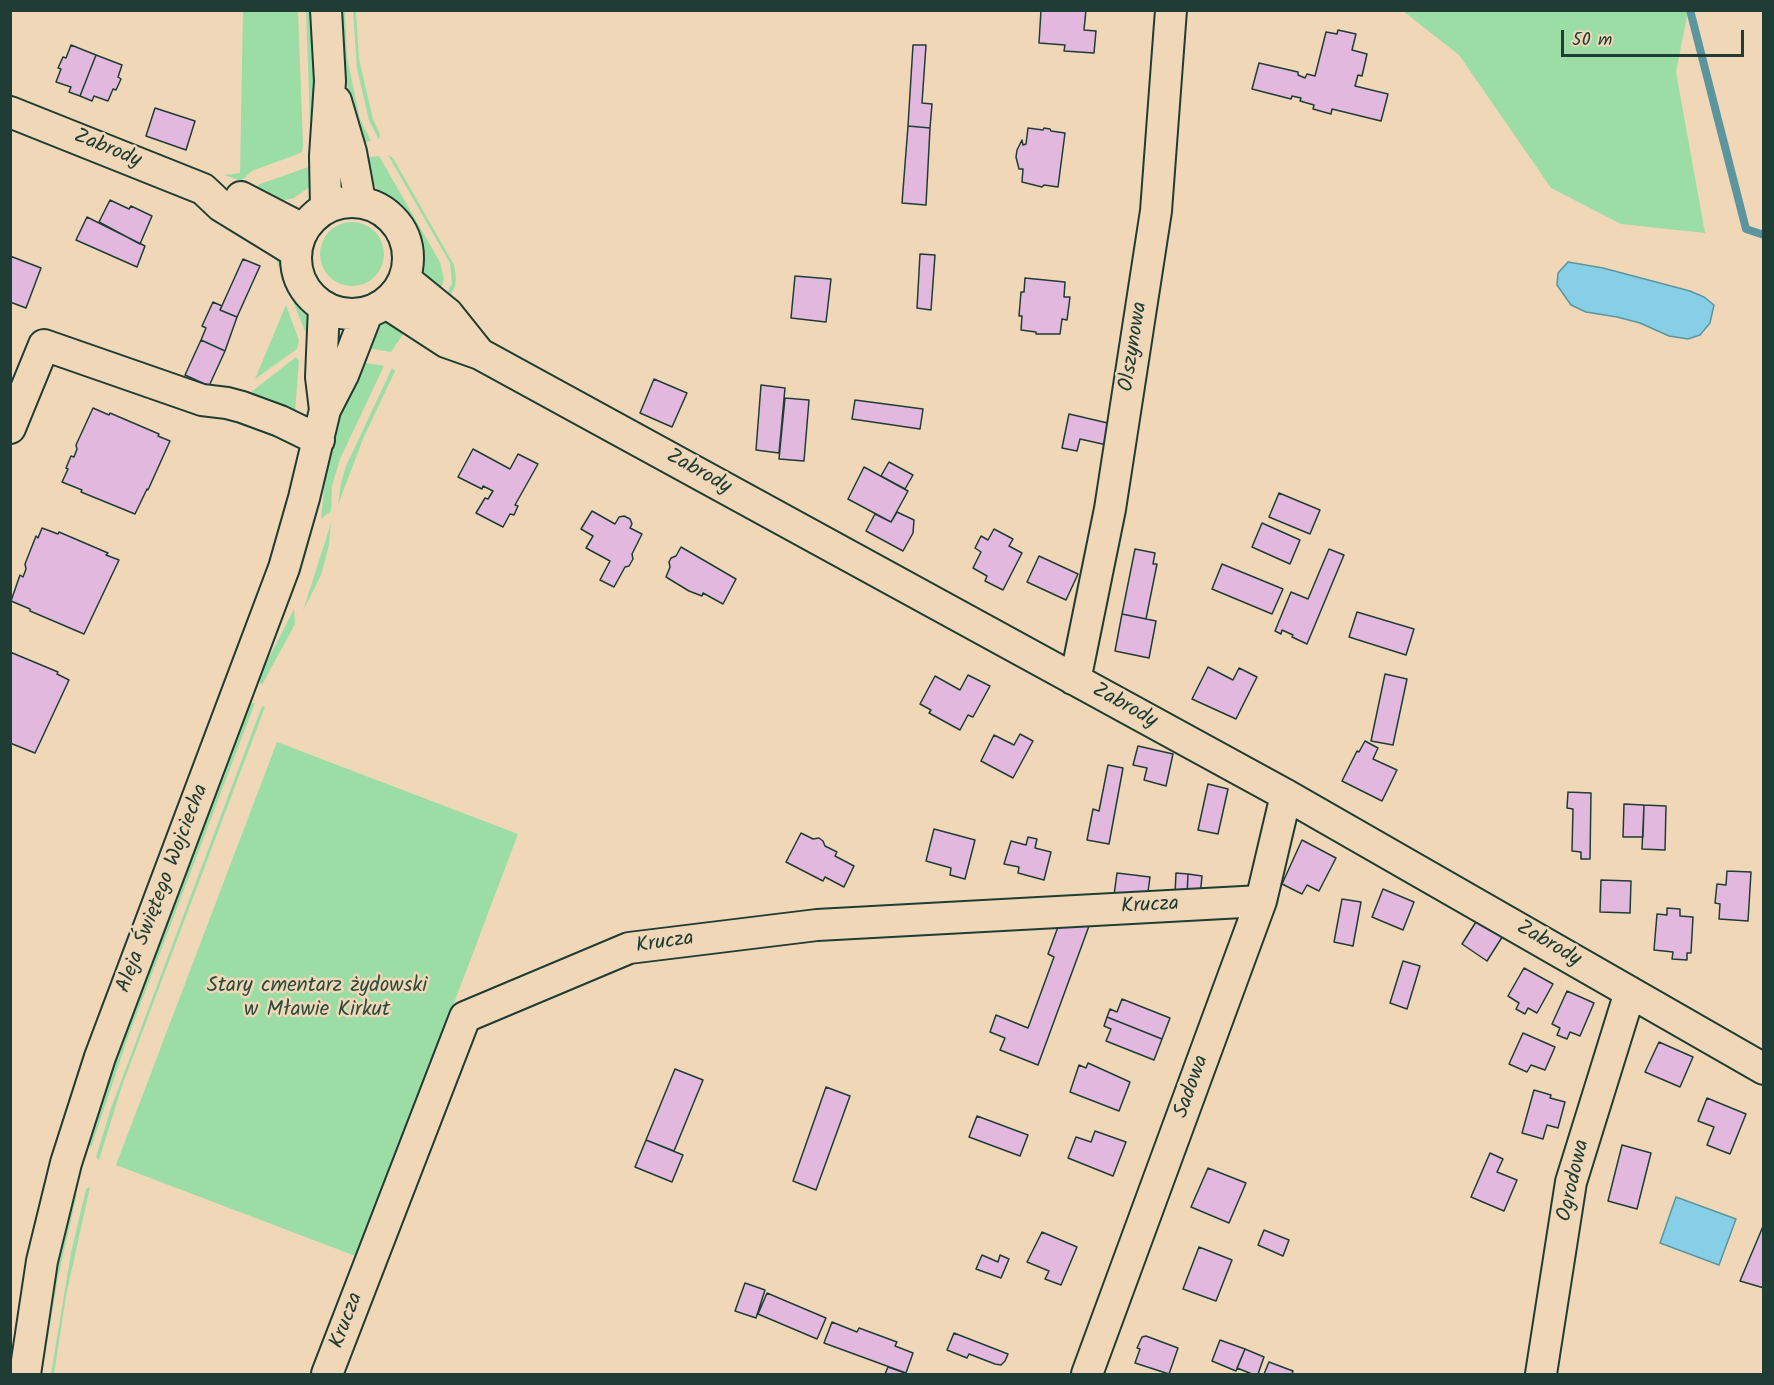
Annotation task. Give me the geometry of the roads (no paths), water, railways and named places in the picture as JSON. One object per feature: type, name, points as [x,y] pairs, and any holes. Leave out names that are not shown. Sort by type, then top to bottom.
[{"type":"street","points":[[309,229],[348,201],[360,201],[376,206],[391,216],[401,229],[408,245],[409,262],[405,279],[394,296],[377,308],[353,314],[324,307],[302,284],[297,268],[309,229],[325,156],[330,81],[326,10]]},
{"type":"street","name":"Olszynowa","points":[[1073,679],[1077,671],[1110,509],[1154,223],[1171,10]]},
{"type":"street","points":[[330,81],[351,152],[360,201]]},
{"type":"street","name":"Zabrody","points":[[10,112],[203,189],[221,206],[309,229]]},
{"type":"street","name":"Zabrody","points":[[405,279],[448,314],[480,354]]},
{"type":"street","name":"Aleja Świętego Wojciecha","points":[[324,307],[321,377],[325,410]]},
{"type":"street","name":"Zabrody","points":[[377,308],[446,342],[480,354],[1286,795],[1764,1069]]},
{"type":"street","name":"Aleja Świętego Wojciecha","points":[[25,1374],[42,1261],[66,1163],[100,1057],[284,568],[325,410],[377,308]]},
{"type":"street","points":[[10,429],[44,345],[202,400],[242,407],[280,421],[319,440]]},
{"type":"street","name":"Sadowa","points":[[1087,1374],[1261,901],[1286,795]]},
{"type":"street","name":"Krucza","points":[[327,1374],[465,1017],[629,948],[817,925],[1261,901]]},
{"type":"street","name":"Ogrodowa","points":[[1540,1374],[1570,1182],[1630,992]]},
{"type":"water","points":[[1568,262],[1603,268],[1690,291],[1704,297],[1714,305],[1710,323],[1700,335],[1688,339],[1669,336],[1640,323],[1586,312],[1571,305],[1557,285],[1558,273]]},
{"type":"water","points":[[1676,1197],[1736,1219],[1719,1265],[1660,1243]]},
{"type":"waterway","points":[[1690,10],[1746,229],[1764,235]]},
{"type":"park label","name":"Stary cmentarz żydowski w Mławie Kirkut","points":[[317,999]]}]
